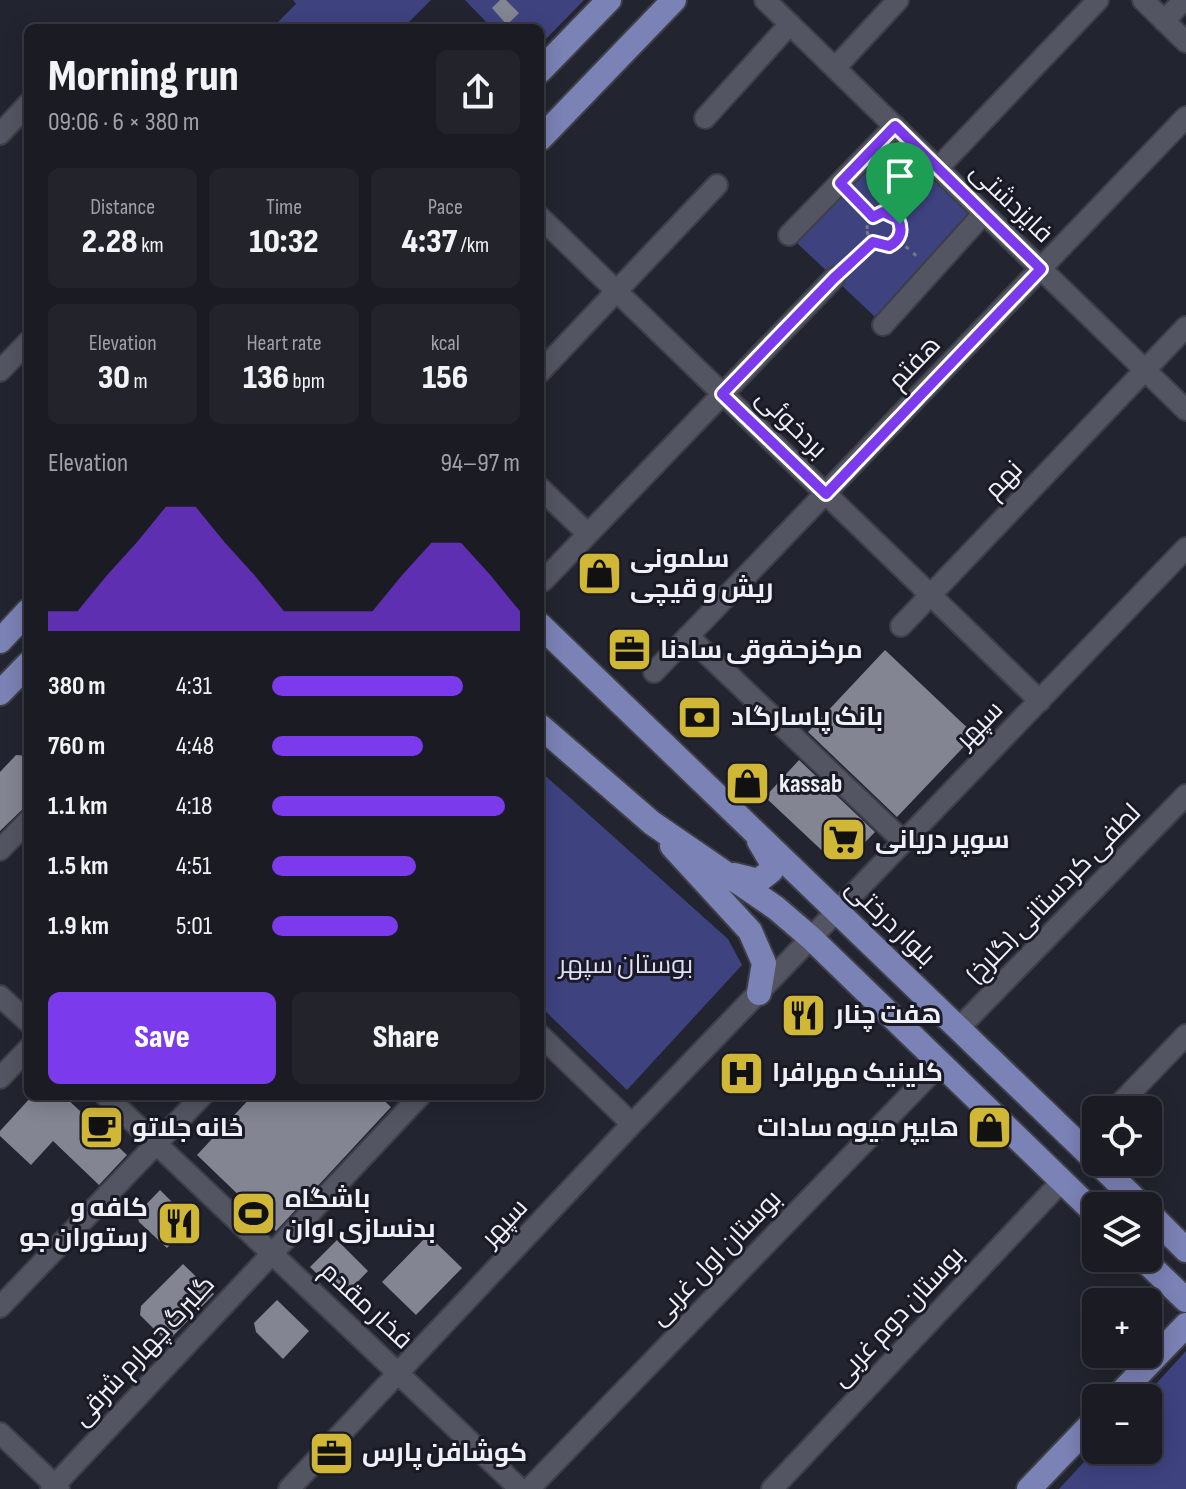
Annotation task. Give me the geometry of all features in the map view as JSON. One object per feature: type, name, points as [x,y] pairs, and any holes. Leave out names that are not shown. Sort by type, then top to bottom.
[{"type":"main road","points":[[544,67],[609,0]]},
{"type":"main road","points":[[544,135],[674,0]]},
{"type":"main road","points":[[1,639],[24,615]]},
{"type":"main road","name":"بلوار درختی","points":[[544,629],[910,982],[1082,1140]]},
{"type":"main road","points":[[0,693],[24,668]]},
{"type":"main road","points":[[544,729],[652,823],[750,931],[764,963],[759,993]]},
{"type":"main road","points":[[652,823],[724,871],[811,938],[1082,1200]]},
{"type":"main road","points":[[724,871],[758,881],[771,871],[767,852],[750,828]]},
{"type":"main road","points":[[886,1008],[910,982]]},
{"type":"main road","name":"بلوار درختی","points":[[1116,1176],[1130,1192]]},
{"type":"main road","points":[[1162,1226],[1186,1250]]},
{"type":"main road","points":[[1157,1272],[1186,1300]]},
{"type":"main road","points":[[1129,1384],[1186,1325]]},
{"type":"main road","points":[[1029,1489],[1082,1434]]},
{"type":"street","name":"فایزدشتی","points":[[765,0],[895,126],[936,173],[984,213],[1186,410]]},
{"type":"street","points":[[835,68],[898,0]]},
{"type":"street","points":[[936,173],[1098,0]]},
{"type":"street","points":[[1143,0],[1186,42]]},
{"type":"street","points":[[1164,21],[1184,0]]},
{"type":"street","points":[[705,118],[790,24]]},
{"type":"street","points":[[0,134],[24,108]]},
{"type":"street","name":"هفتم","points":[[654,672],[1186,117]]},
{"type":"street","points":[[789,235],[895,126]]},
{"type":"street","points":[[544,368],[717,185]]},
{"type":"street","points":[[883,325],[984,213]]},
{"type":"street","name":"بردخوئی","points":[[544,221],[1040,701]]},
{"type":"street","points":[[544,580],[834,278]]},
{"type":"street","name":"نهم","points":[[901,626],[1186,327]]},
{"type":"street","points":[[0,371],[24,346]]},
{"type":"street","points":[[544,492],[588,534]]},
{"type":"street","name":"سپهر","points":[[289,1489],[632,1124],[1186,548]]},
{"type":"street","points":[[688,636],[904,842]]},
{"type":"street","name":"لطفی کردستانی (گلرخ)","points":[[959,1028],[1186,795]]},
{"type":"street","points":[[0,850],[24,825]]},
{"type":"street","points":[[0,996],[24,1018]]},
{"type":"street","points":[[1127,1096],[1186,1035]]},
{"type":"street","points":[[544,1039],[632,1124]]},
{"type":"street","points":[[0,1078],[24,1053]]},
{"type":"street","name":"بوستان اول غربی","points":[[529,1489],[941,1063]]},
{"type":"street","name":"فخار مقدم","points":[[110,1100],[520,1489]]},
{"type":"street","points":[[0,1307],[198,1100]]},
{"type":"street","name":"گلبرگ چهارم شرقی","points":[[55,1488],[416,1100]]},
{"type":"street","name":"بوستان دوم غربی","points":[[772,1489],[1062,1181]]},
{"type":"street","points":[[0,1433],[55,1488]]},
{"type":"path","points":[[898,219],[936,173]]},
{"type":"path","points":[[840,183],[873,217]]},
{"type":"path","points":[[883,212],[898,219],[901,229],[898,240],[889,246],[873,242],[868,226],[873,217],[883,212]]},
{"type":"path","points":[[898,240],[924,262]]},
{"type":"path","points":[[834,278],[873,242]]},
{"type":"green space","points":[[293,0],[431,0],[407,24],[276,24],[296,4]]},
{"type":"green space","points":[[465,0],[584,0],[544,41],[544,24],[488,24]]},
{"type":"green space","points":[[892,139],[969,212],[875,317],[795,241]]},
{"type":"green space","name":"بوستان سپهر","points":[[544,775],[728,939],[742,965],[627,1090],[544,1010]]},
{"type":"green space","points":[[1186,1351],[1186,1489],[1059,1489],[1082,1464],[1162,1464],[1162,1384],[1156,1384]]},
{"type":"building","points":[[500,0],[506,0],[519,13],[506,24],[492,8]]},
{"type":"building","points":[[885,650],[975,735],[897,817],[808,732]]},
{"type":"building","points":[[16,755],[24,756],[24,808],[0,831],[0,772]]},
{"type":"building","points":[[799,760],[875,832],[850,858],[831,859],[765,797]]},
{"type":"building","points":[[28,1100],[68,1100],[127,1155],[99,1185],[53,1141],[31,1165],[0,1136],[0,1131]]},
{"type":"building","points":[[248,1100],[383,1100],[391,1107],[276,1231],[197,1155]]},
{"type":"building","points":[[160,1190],[192,1222],[167,1248],[139,1222],[137,1214]]},
{"type":"building","points":[[428,1235],[462,1268],[416,1315],[382,1282]]},
{"type":"building","points":[[337,1240],[368,1271],[342,1298],[310,1267]]},
{"type":"building","points":[[183,1264],[214,1294],[167,1342],[140,1315],[141,1306]]},
{"type":"building","points":[[277,1300],[309,1331],[283,1359],[256,1332],[254,1323]]},
{"type":"place","name":"سلمونی ریش و قیچی","points":[[599,574]]},
{"type":"place","name":"مرکزحقوقی سادنا","points":[[629,650]]},
{"type":"place","name":"بانک پاسارگاد","points":[[700,717]]},
{"type":"place","name":"kassab","points":[[748,784]]},
{"type":"place","name":"سوپر دریانی","points":[[844,840]]},
{"type":"place","name":"هفت چنار","points":[[804,1015]]},
{"type":"place","name":"کلینیک مهرافرا","points":[[741,1073]]},
{"type":"place","name":"خانه جلاتو","points":[[101,1128]]},
{"type":"place","name":"هایپر میوه سادات","points":[[990,1128]]},
{"type":"place","name":"باشگاه بدنسازی اوان","points":[[254,1214]]},
{"type":"place","name":"کافه و رستوران جو","points":[[179,1223]]},
{"type":"place","name":"کوشافن پارس","points":[[331,1453]]},
{"type":"route","points":[[895,126],[1041,269],[826,494],[722,394],[873,242],[889,246],[898,240],[900,224],[889,213],[883,212],[873,217],[840,183],[895,126]]}]
